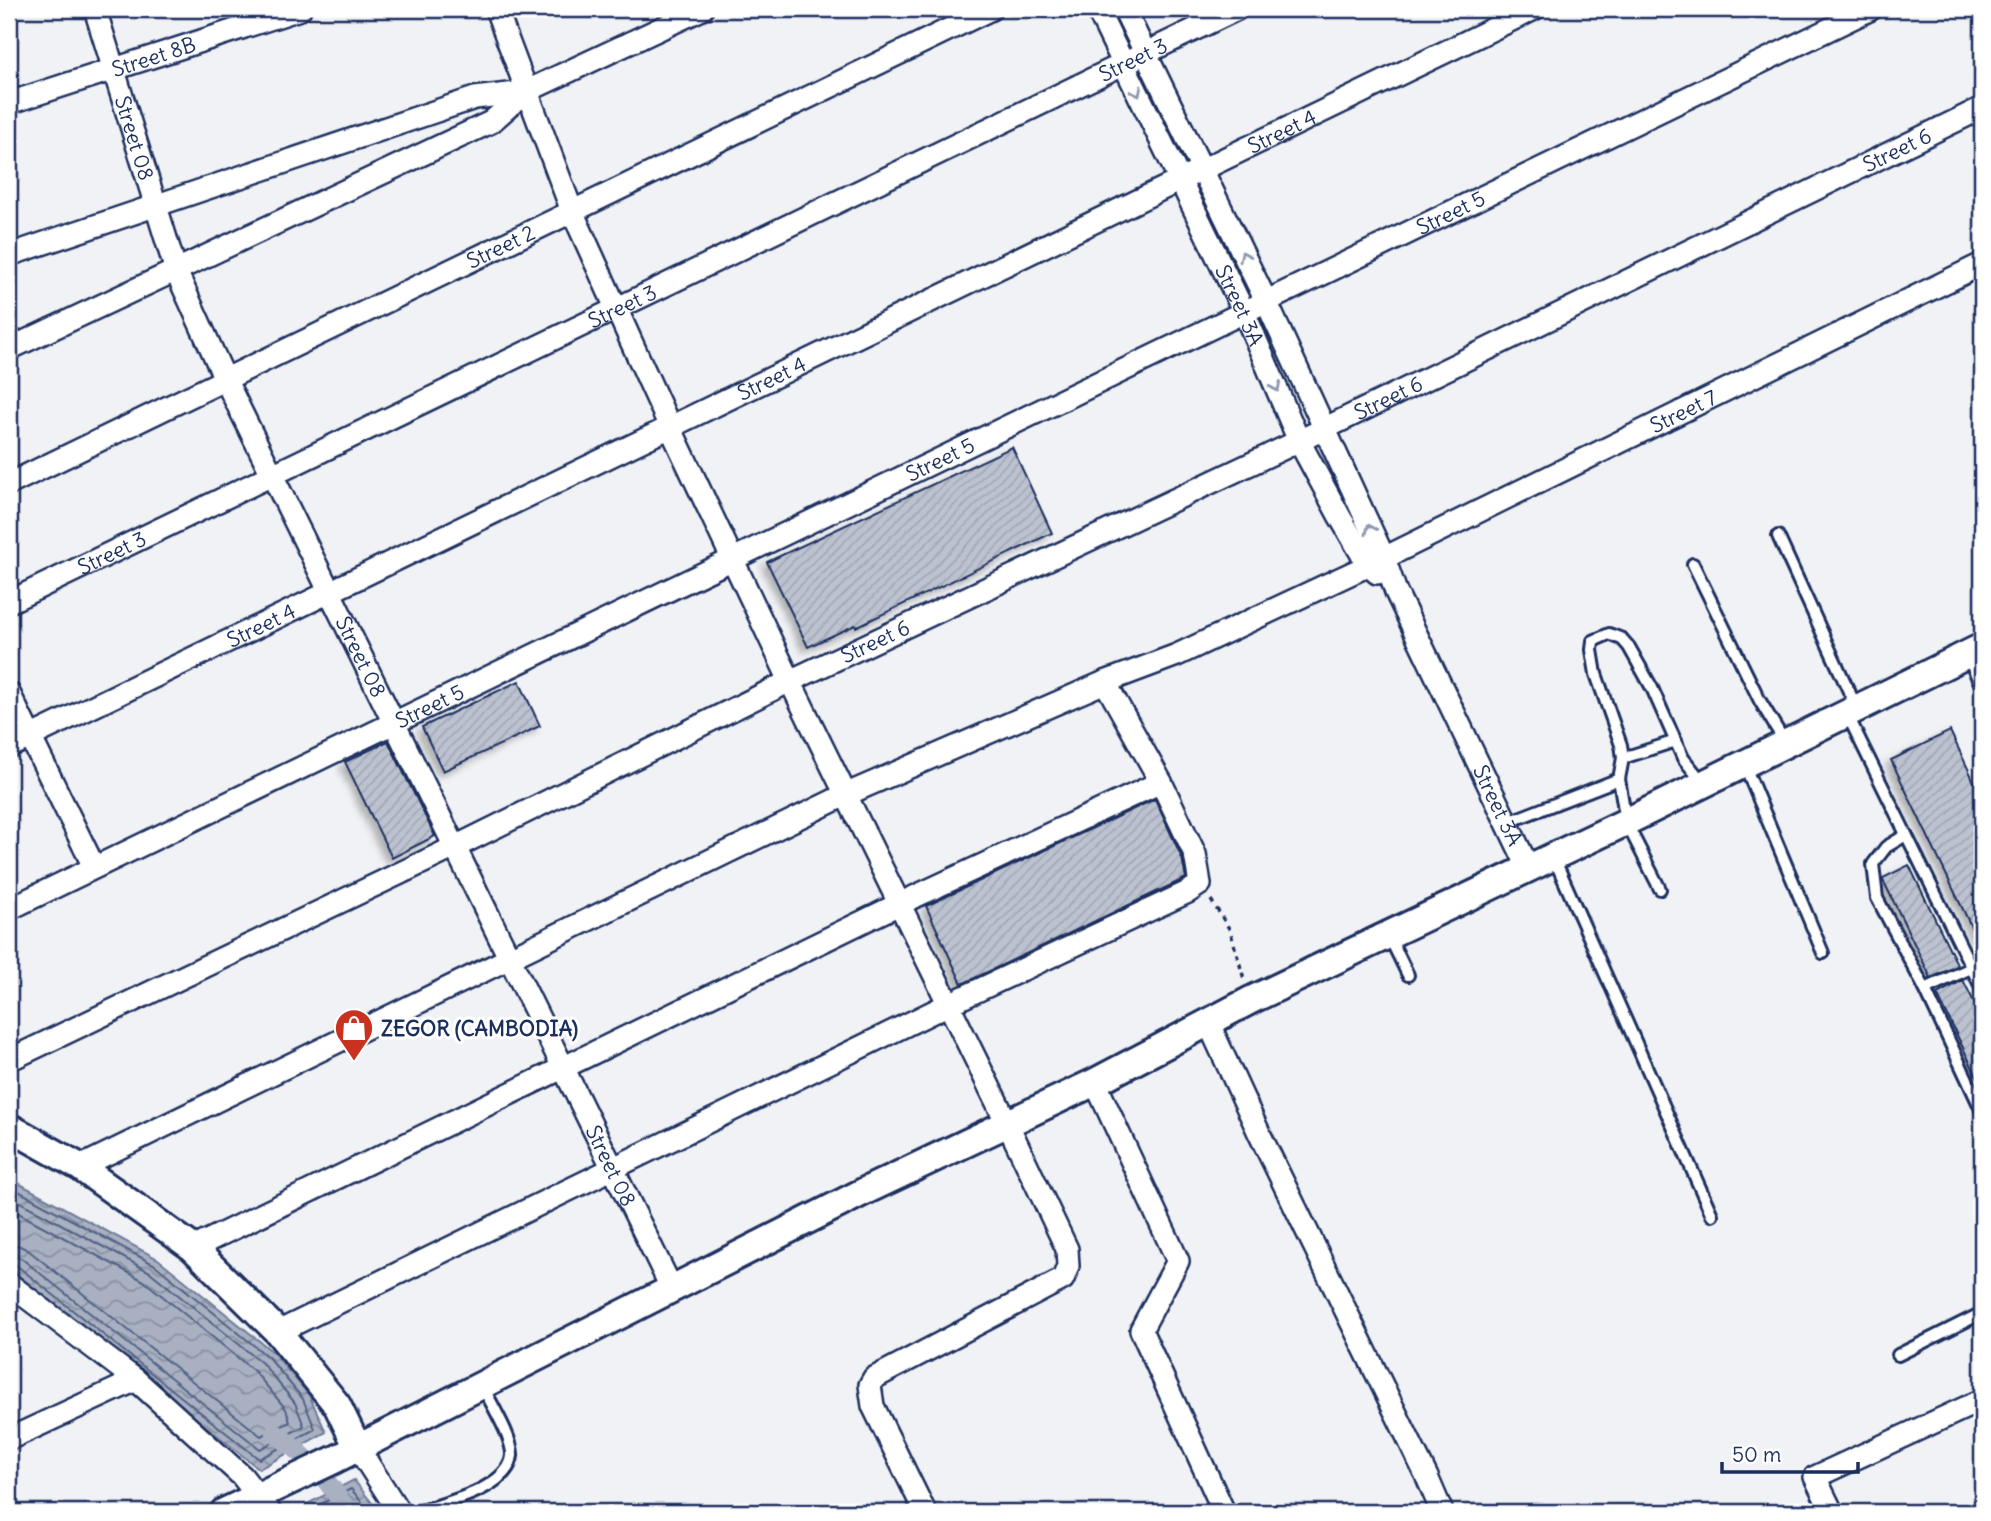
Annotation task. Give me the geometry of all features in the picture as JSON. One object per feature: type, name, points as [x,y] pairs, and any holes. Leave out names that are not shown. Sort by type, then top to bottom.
[{"type":"street","name":"Street 08","points":[[95,9],[176,271],[272,474],[671,1287]]},
{"type":"street","name":"Street 8B","points":[[9,103],[300,9]]},
{"type":"street","points":[[496,9],[572,211],[670,427],[845,795],[1067,1249],[1067,1273],[1063,1279],[874,1378],[870,1385],[873,1406],[925,1512]]},
{"type":"street","points":[[9,349],[491,122],[526,92],[702,9]]},
{"type":"street","name":"Street 2","points":[[9,484],[991,9]]},
{"type":"street","name":"Street 3A","points":[[1097,9],[1244,312],[1299,441],[1396,592],[1528,867]]},
{"type":"street","name":"Street 3A","points":[[1124,9],[1266,301],[1324,429],[1376,561]]},
{"type":"street","name":"Street 3","points":[[9,602],[1237,9]]},
{"type":"street","name":"Street 4","points":[[9,747],[1534,9]]},
{"type":"street","name":"Street 5","points":[[9,909],[1871,9]]},
{"type":"street","points":[[9,255],[475,98],[526,92]]},
{"type":"street","name":"Street 6","points":[[9,1060],[455,847],[790,681],[1324,429],[1982,108]]},
{"type":"street","name":"Street 7","points":[[80,1167],[845,795],[1105,682],[1177,655],[1376,561],[1982,264]]},
{"type":"street","points":[[223,1512],[264,1504],[283,1485],[671,1287],[865,1191],[1096,1082],[1251,1000],[1626,822],[1975,651]]},
{"type":"street","points":[[278,1332],[948,1004],[1200,884],[1195,854],[1161,782],[1105,682]]},
{"type":"street","points":[[9,693],[94,867]]},
{"type":"street","points":[[193,1248],[899,904],[1161,782]]},
{"type":"street","points":[[1208,1023],[1442,1512]]},
{"type":"street","points":[[1096,1082],[1178,1261],[1141,1330],[1224,1512]]},
{"type":"street","points":[[9,1127],[80,1167],[193,1248],[278,1332],[337,1405],[347,1454],[399,1512]]},
{"type":"street","points":[[12,1290],[136,1380],[242,1476],[264,1504]]},
{"type":"street","points":[[9,1439],[136,1380]]},
{"type":"street","points":[[1832,1512],[1815,1477],[1982,1400]]},
{"type":"lane","points":[[1778,536],[1906,835],[1977,965],[1982,989]]},
{"type":"lane","points":[[1693,564],[1760,701],[1786,744]]},
{"type":"lane","points":[[1660,889],[1626,822],[1619,779],[1623,758],[1621,745],[1596,674],[1593,641],[1609,634],[1622,639],[1629,647],[1652,688],[1683,758],[1704,784]]},
{"type":"lane","points":[[1975,651],[1982,687]]},
{"type":"lane","points":[[1623,758],[1676,741]]},
{"type":"lane","points":[[1744,764],[1823,953]]},
{"type":"lane","points":[[1506,822],[1619,779]]},
{"type":"lane","points":[[1906,835],[1886,847],[1873,864],[1877,898],[1982,1108]]},
{"type":"lane","points":[[1553,856],[1712,1215]]},
{"type":"lane","points":[[1388,934],[1408,975]]},
{"type":"lane","points":[[1924,989],[1977,965]]},
{"type":"lane","points":[[1898,1355],[1982,1313]]},
{"type":"lane","points":[[417,1512],[483,1489],[505,1473],[512,1455],[508,1438],[481,1385]]},
{"type":"path","points":[[1200,884],[1230,930],[1251,1000]]},
{"type":"water","points":[[9,1178],[158,1259],[273,1352],[309,1395],[326,1432],[259,1469],[9,1268]]},
{"type":"water","points":[[354,1480],[379,1512],[313,1512],[307,1504]]},
{"type":"building","points":[[1012,447],[1052,533],[856,627],[855,625],[808,647],[767,562]]},
{"type":"building","points":[[519,681],[540,726],[443,771],[422,727]]},
{"type":"building","points":[[1950,731],[1982,798],[1982,949],[1891,760]]},
{"type":"building","points":[[388,741],[435,836],[392,858],[345,762]]},
{"type":"building","points":[[1155,799],[1182,858],[1186,878],[962,984],[926,906]]},
{"type":"building","points":[[1909,865],[1957,966],[1931,978],[1883,880]]},
{"type":"building","points":[[1963,980],[1982,1018],[1982,1087],[1937,994]]},
{"type":"waterway","points":[[275,1433],[316,1469],[347,1512]]},
{"type":"place","name":"ZEGOR (CAMBODIA)","points":[[354,1062]]}]
